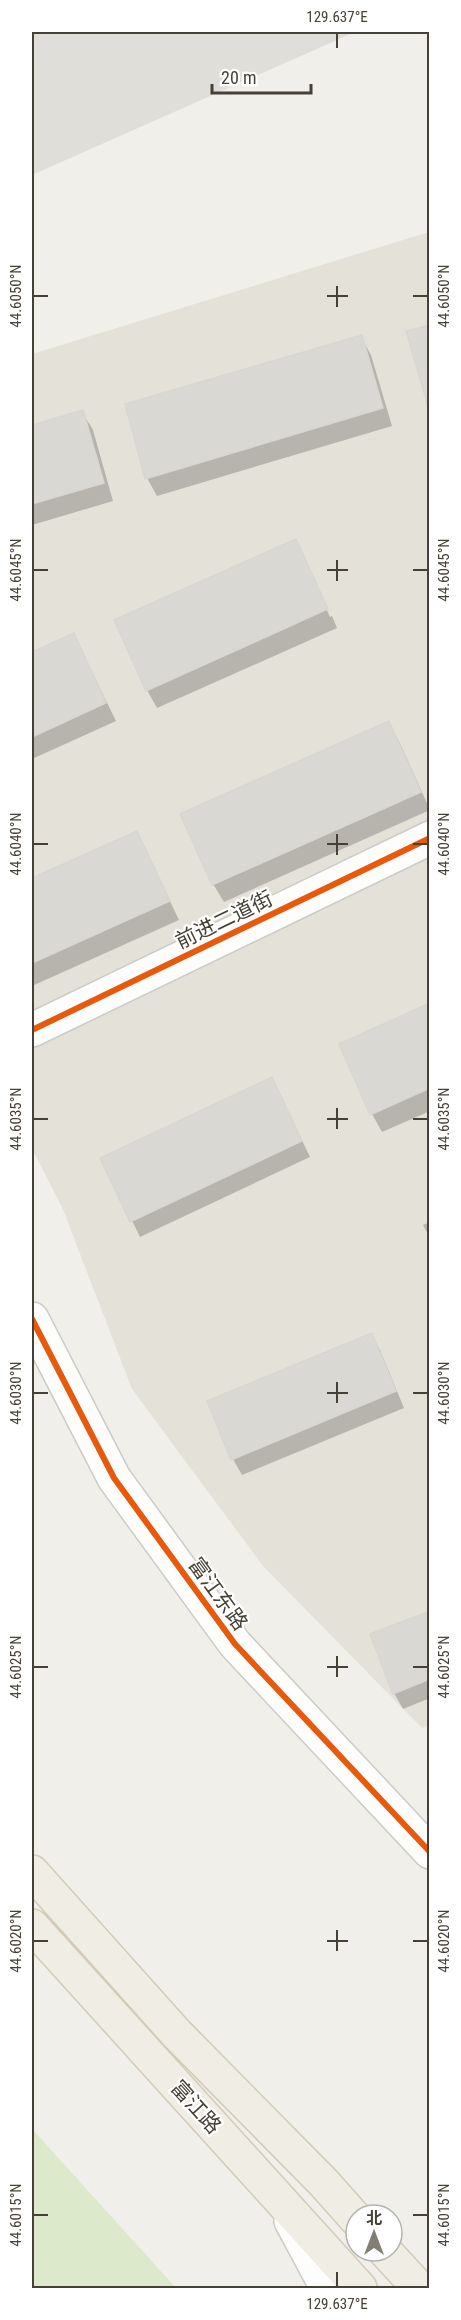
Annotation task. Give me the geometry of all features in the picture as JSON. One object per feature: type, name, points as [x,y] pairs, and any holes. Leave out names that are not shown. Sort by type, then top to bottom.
[{"type":"main road","name":"富江路","points":[[32,1872],[177,2034],[344,2206]]},
{"type":"main road","name":"富江路","points":[[32,1926],[360,2289]]},
{"type":"main road","points":[[396,2263],[419,2289]]},
{"type":"street","name":"前进二道街","points":[[42,1025],[429,838]]},
{"type":"street","points":[[32,1057],[42,1025]]},
{"type":"street","name":"富江东路","points":[[32,1319],[114,1478],[234,1644],[429,1852]]},
{"type":"street","points":[[282,2203],[327,2289]]},
{"type":"shaded area","points":[[32,32],[355,32],[32,175]]},
{"type":"shaded area","points":[[429,232],[430,1725],[422,1728],[263,1566],[132,1389],[62,1207],[32,1149],[32,354]]},
{"type":"green space","points":[[32,2129],[176,2288],[32,2288]]},
{"type":"building","points":[[430,325],[430,406],[428,406],[406,331]]},
{"type":"building","points":[[362,335],[383,408],[145,479],[125,404]]},
{"type":"building","points":[[83,410],[104,483],[32,504],[32,425]]},
{"type":"building","points":[[296,539],[328,609],[146,691],[114,620]]},
{"type":"building","points":[[74,633],[106,703],[32,737],[32,652]]},
{"type":"building","points":[[389,721],[421,792],[212,885],[180,814]]},
{"type":"building","points":[[137,831],[170,901],[32,963],[32,878]]},
{"type":"building","points":[[430,1003],[430,1088],[370,1115],[339,1044]]},
{"type":"building","points":[[272,1077],[302,1141],[130,1222],[100,1158]]},
{"type":"building","points":[[372,1333],[396,1391],[231,1460],[207,1401]]},
{"type":"building","points":[[430,1611],[430,1679],[393,1694],[370,1634]]},
{"type":"cycle path","points":[[32,1030],[430,838]]},
{"type":"cycle path","points":[[32,1319],[114,1478],[235,1644],[430,1852]]}]
